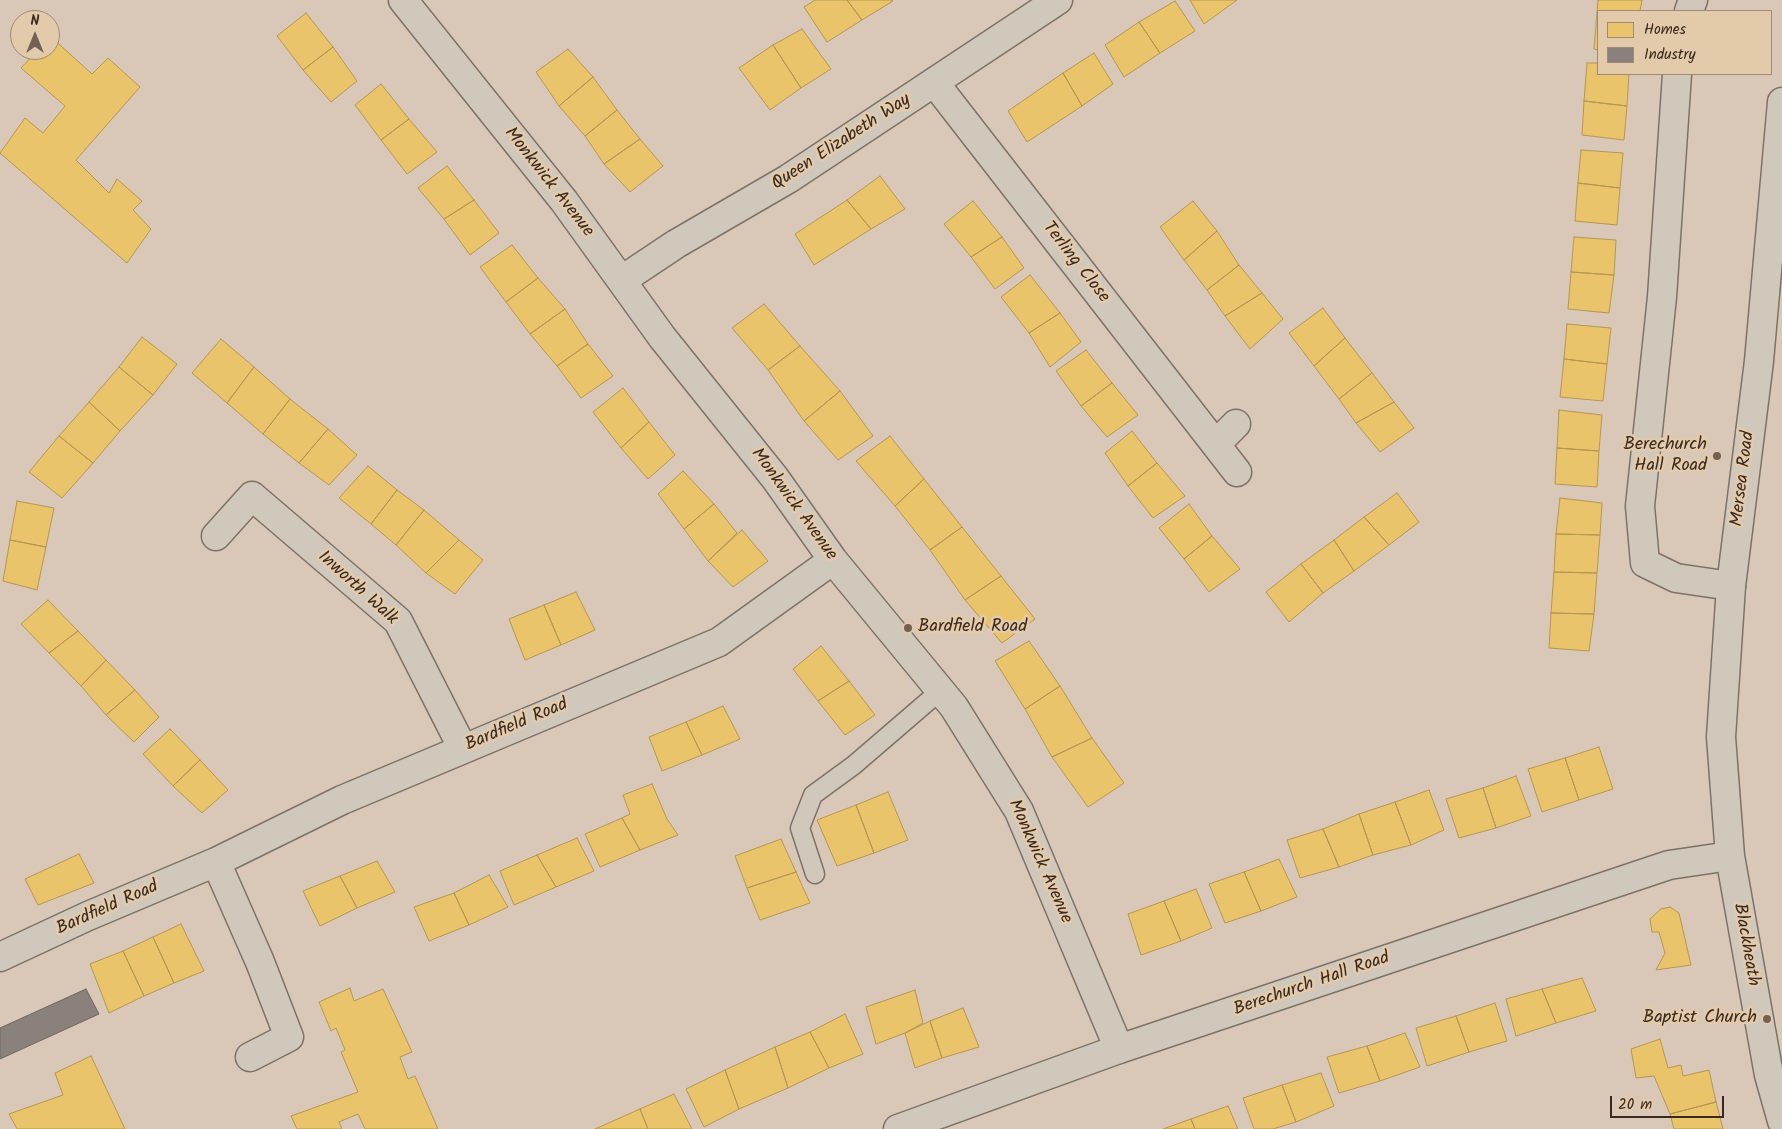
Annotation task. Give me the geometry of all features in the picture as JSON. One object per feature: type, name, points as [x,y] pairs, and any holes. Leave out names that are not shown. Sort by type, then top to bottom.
[{"type":"street","name":"Monkwick Avenue","points":[[403,0],[564,201],[662,337],[775,478],[833,560],[954,707],[1019,811],[1119,1049]]},
{"type":"street","name":"Queen Elizabeth Way","points":[[622,280],[676,244],[788,179],[1058,0]]},
{"type":"street","points":[[1677,75],[1662,297],[1640,506],[1644,553],[1646,562],[1676,578],[1731,586]]},
{"type":"street","name":"Terling Close","points":[[934,82],[1238,472]]},
{"type":"street","name":"Mersea Road","points":[[1730,856],[1721,737],[1731,586],[1759,360],[1782,102]]},
{"type":"street","points":[[1216,444],[1236,424]]},
{"type":"street","name":"Inworth Walk","points":[[216,536],[252,496],[398,621],[463,749]]},
{"type":"street","name":"Bardfield Road","points":[[0,957],[88,916],[216,862],[342,800],[719,642],[833,560]]},
{"type":"street","name":"Berechurch Hall Road","points":[[898,1129],[1119,1049],[1669,865],[1730,856]]},
{"type":"street","name":"Blackheath","points":[[1730,856],[1767,1066],[1782,1121]]},
{"type":"street","points":[[216,862],[260,962],[289,1037],[250,1057]]},
{"type":"lane","points":[[815,874],[800,828],[813,795],[854,764],[940,691]]},
{"type":"building: Homes","points":[[815,0],[847,0],[862,20],[827,42],[804,7]]},
{"type":"building: Homes","points":[[847,0],[892,0],[893,1],[862,20]]},
{"type":"building: Homes","points":[[1190,0],[1237,0],[1204,24]]},
{"type":"building: Homes","points":[[1598,0],[1642,0],[1640,10],[1597,10]]},
{"type":"building: Homes","points":[[1175,1],[1195,31],[1160,53],[1139,22]]},
{"type":"building: Homes","points":[[306,13],[333,47],[303,70],[277,36]]},
{"type":"building: Homes","points":[[1597,13],[1597,50],[1594,49]]},
{"type":"building: Homes","points":[[1139,22],[1160,53],[1124,77],[1105,45]]},
{"type":"building: Homes","points":[[802,29],[831,69],[801,88],[773,45]]},
{"type":"building: Homes","points":[[60,45],[92,74],[108,58],[140,87],[76,160],[109,193],[117,179],[142,201],[133,210],[151,229],[127,263],[0,153],[25,118],[43,133],[65,106],[21,68],[29,60],[60,60]]},
{"type":"building: Homes","points":[[773,45],[801,88],[770,110],[739,68]]},
{"type":"building: Homes","points":[[333,47],[357,81],[331,102],[303,70]]},
{"type":"building: Homes","points":[[568,49],[593,77],[559,106],[536,72]]},
{"type":"building: Homes","points":[[1094,53],[1113,84],[1082,106],[1063,73]]},
{"type":"building: Homes","points":[[1587,63],[1597,63],[1597,75],[1629,75],[1627,106],[1584,101]]},
{"type":"building: Homes","points":[[1063,73],[1082,106],[1027,142],[1008,111]]},
{"type":"building: Homes","points":[[593,77],[617,110],[585,136],[559,106]]},
{"type":"building: Homes","points":[[381,84],[409,119],[381,140],[355,105]]},
{"type":"building: Homes","points":[[1584,101],[1627,106],[1624,140],[1582,135]]},
{"type":"building: Homes","points":[[617,110],[640,139],[604,164],[585,136]]},
{"type":"building: Homes","points":[[409,119],[437,152],[407,174],[381,140]]},
{"type":"building: Homes","points":[[640,139],[663,166],[630,192],[604,164]]},
{"type":"building: Homes","points":[[1581,150],[1623,153],[1620,188],[1578,183]]},
{"type":"building: Homes","points":[[447,166],[474,200],[444,219],[418,188]]},
{"type":"building: Homes","points":[[880,176],[905,209],[871,229],[847,200]]},
{"type":"building: Homes","points":[[1578,183],[1620,188],[1617,225],[1575,221]]},
{"type":"building: Homes","points":[[474,200],[499,233],[470,255],[444,219]]},
{"type":"building: Homes","points":[[847,200],[871,229],[814,265],[795,234]]},
{"type":"building: Homes","points":[[973,201],[1002,237],[971,257],[944,224]]},
{"type":"building: Homes","points":[[1193,201],[1217,231],[1184,260],[1160,227]]},
{"type":"building: Homes","points":[[1217,231],[1239,265],[1207,290],[1184,260]]},
{"type":"building: Homes","points":[[1002,237],[1024,268],[995,289],[971,257]]},
{"type":"building: Homes","points":[[1574,237],[1616,240],[1614,275],[1571,272]]},
{"type":"building: Homes","points":[[512,245],[538,278],[506,302],[480,267]]},
{"type":"building: Homes","points":[[1239,265],[1262,293],[1225,316],[1207,290]]},
{"type":"building: Homes","points":[[1571,272],[1614,275],[1609,313],[1568,309]]},
{"type":"building: Homes","points":[[1030,275],[1060,313],[1029,333],[1001,297]]},
{"type":"building: Homes","points":[[538,278],[565,309],[530,334],[506,302]]},
{"type":"building: Homes","points":[[1262,293],[1283,319],[1250,349],[1225,316]]},
{"type":"building: Homes","points":[[764,304],[800,346],[768,370],[732,328]]},
{"type":"building: Homes","points":[[1323,308],[1345,338],[1314,366],[1289,333]]},
{"type":"building: Homes","points":[[565,309],[588,344],[557,366],[530,334]]},
{"type":"building: Homes","points":[[1060,313],[1081,342],[1050,367],[1029,333]]},
{"type":"building: Homes","points":[[1567,324],[1611,328],[1607,364],[1564,359]]},
{"type":"building: Homes","points":[[142,337],[177,364],[153,395],[119,367]]},
{"type":"building: Homes","points":[[1345,338],[1372,373],[1339,399],[1314,366]]},
{"type":"building: Homes","points":[[221,339],[254,367],[227,403],[192,373]]},
{"type":"building: Homes","points":[[588,344],[613,376],[581,398],[557,366]]},
{"type":"building: Homes","points":[[800,346],[840,391],[804,421],[768,370]]},
{"type":"building: Homes","points":[[1086,350],[1112,383],[1081,406],[1056,371]]},
{"type":"building: Homes","points":[[1564,359],[1607,364],[1603,401],[1560,397]]},
{"type":"building: Homes","points":[[119,367],[153,395],[120,431],[89,402]]},
{"type":"building: Homes","points":[[254,367],[290,399],[263,434],[227,403]]},
{"type":"building: Homes","points":[[1372,373],[1394,402],[1356,423],[1339,399]]},
{"type":"building: Homes","points":[[1112,383],[1138,415],[1107,437],[1081,406]]},
{"type":"building: Homes","points":[[623,388],[649,422],[621,448],[593,412]]},
{"type":"building: Homes","points":[[840,391],[873,436],[838,460],[804,421]]},
{"type":"building: Homes","points":[[290,399],[328,429],[299,463],[263,434]]},
{"type":"building: Homes","points":[[89,402],[120,431],[93,463],[59,436]]},
{"type":"building: Homes","points":[[1394,402],[1414,428],[1380,452],[1356,423]]},
{"type":"building: Homes","points":[[1559,410],[1602,415],[1599,451],[1557,448]]},
{"type":"building: Homes","points":[[649,422],[675,455],[648,479],[621,448]]},
{"type":"building: Homes","points":[[328,429],[357,455],[329,485],[299,463]]},
{"type":"building: Homes","points":[[1132,431],[1157,463],[1128,486],[1105,453]]},
{"type":"building: Homes","points":[[59,436],[93,463],[62,498],[29,472]]},
{"type":"building: Homes","points":[[890,436],[924,479],[895,506],[856,461]]},
{"type":"building: Homes","points":[[1557,448],[1599,451],[1597,487],[1555,484]]},
{"type":"building: Homes","points":[[1157,463],[1185,496],[1153,518],[1128,486]]},
{"type":"building: Homes","points":[[368,466],[397,490],[371,524],[339,498]]},
{"type":"building: Homes","points":[[683,471],[714,504],[684,529],[658,494]]},
{"type":"building: Homes","points":[[924,479],[962,527],[930,550],[895,506]]},
{"type":"building: Homes","points":[[397,490],[424,510],[396,545],[371,524]]},
{"type":"building: Homes","points":[[1397,493],[1419,522],[1389,545],[1364,517]]},
{"type":"building: Homes","points":[[1560,498],[1602,503],[1600,535],[1556,534]]},
{"type":"building: Homes","points":[[17,501],[54,508],[46,547],[10,540]]},
{"type":"building: Homes","points":[[714,504],[737,533],[708,561],[684,529]]},
{"type":"building: Homes","points":[[1189,504],[1212,536],[1184,559],[1159,528]]},
{"type":"building: Homes","points":[[424,510],[459,540],[426,573],[396,545]]},
{"type":"building: Homes","points":[[1364,517],[1389,545],[1354,571],[1334,540]]},
{"type":"building: Homes","points":[[962,527],[1001,576],[965,600],[930,550]]},
{"type":"building: Homes","points":[[742,530],[768,561],[733,587],[708,561]]},
{"type":"building: Homes","points":[[1556,534],[1600,535],[1597,573],[1554,572]]},
{"type":"building: Homes","points":[[1212,536],[1240,569],[1209,592],[1184,559]]},
{"type":"building: Homes","points":[[10,540],[46,547],[37,590],[3,581]]},
{"type":"building: Homes","points":[[459,540],[483,560],[455,594],[426,573]]},
{"type":"building: Homes","points":[[1334,540],[1354,571],[1323,593],[1301,564]]},
{"type":"building: Homes","points":[[1301,564],[1323,593],[1289,622],[1266,592]]},
{"type":"building: Homes","points":[[1554,572],[1597,573],[1594,614],[1551,613]]},
{"type":"building: Homes","points":[[1001,576],[1035,619],[1002,643],[965,600]]},
{"type":"building: Homes","points":[[576,592],[595,630],[561,645],[544,605]]},
{"type":"building: Homes","points":[[48,600],[78,631],[49,653],[21,624]]},
{"type":"building: Homes","points":[[544,605],[561,645],[525,660],[509,619]]},
{"type":"building: Homes","points":[[1551,613],[1594,614],[1589,651],[1549,648]]},
{"type":"building: Homes","points":[[78,631],[106,660],[81,686],[49,653]]},
{"type":"building: Homes","points":[[1029,641],[1060,686],[1025,709],[995,661]]},
{"type":"building: Homes","points":[[821,646],[849,681],[818,701],[793,669]]},
{"type":"building: Homes","points":[[106,660],[135,690],[106,715],[81,686]]},
{"type":"building: Homes","points":[[849,681],[875,715],[845,735],[818,701]]},
{"type":"building: Homes","points":[[1060,686],[1092,738],[1052,757],[1025,709]]},
{"type":"building: Homes","points":[[135,690],[159,717],[134,742],[106,715]]},
{"type":"building: Homes","points":[[723,706],[740,739],[702,755],[686,722]]},
{"type":"building: Homes","points":[[686,722],[702,755],[662,771],[649,737]]},
{"type":"building: Homes","points":[[170,729],[200,760],[173,786],[143,754]]},
{"type":"building: Homes","points":[[1092,738],[1124,783],[1088,807],[1052,757]]},
{"type":"building: Homes","points":[[1599,747],[1613,789],[1579,800],[1565,758]]},
{"type":"building: Homes","points":[[1565,758],[1579,800],[1542,812],[1528,769]]},
{"type":"building: Homes","points":[[200,760],[228,790],[202,813],[173,786]]},
{"type":"building: Homes","points":[[1516,776],[1531,816],[1496,828],[1483,788]]},
{"type":"building: Homes","points":[[652,784],[667,819],[678,835],[640,850],[622,818],[630,814],[623,795]]},
{"type":"building: Homes","points":[[1483,788],[1496,828],[1459,838],[1446,799]]},
{"type":"building: Homes","points":[[1429,790],[1444,830],[1411,845],[1395,802]]},
{"type":"building: Homes","points":[[888,792],[908,840],[874,853],[856,805]]},
{"type":"building: Homes","points":[[1395,802],[1411,845],[1373,855],[1359,814]]},
{"type":"building: Homes","points":[[856,805],[874,853],[837,866],[817,820]]},
{"type":"building: Homes","points":[[1359,814],[1373,855],[1339,867],[1323,829]]},
{"type":"building: Homes","points":[[622,818],[640,850],[600,867],[585,834]]},
{"type":"building: Homes","points":[[1323,829],[1339,867],[1300,878],[1287,840]]},
{"type":"building: Homes","points":[[577,838],[594,871],[556,887],[537,855]]},
{"type":"building: Homes","points":[[781,839],[796,872],[747,888],[735,856]]},
{"type":"building: Homes","points":[[79,854],[94,883],[38,905],[25,879]]},
{"type":"building: Homes","points":[[537,855],[556,887],[514,905],[500,871]]},
{"type":"building: Homes","points":[[1279,859],[1297,897],[1261,911],[1244,872]]},
{"type":"building: Homes","points":[[377,861],[395,892],[357,908],[340,876]]},
{"type":"building: Homes","points":[[796,872],[810,903],[760,920],[747,888]]},
{"type":"building: Homes","points":[[1244,872],[1261,911],[1225,923],[1209,884]]},
{"type":"building: Homes","points":[[489,875],[508,907],[469,925],[454,893]]},
{"type":"building: Homes","points":[[340,876],[357,908],[320,926],[303,891]]},
{"type":"building: Homes","points":[[1196,889],[1212,928],[1181,941],[1164,901]]},
{"type":"building: Homes","points":[[454,893],[469,925],[429,941],[414,907]]},
{"type":"building: Homes","points":[[1164,901],[1181,941],[1141,955],[1128,914]]},
{"type":"building: Homes","points":[[1670,907],[1679,913],[1691,965],[1656,970],[1665,953],[1659,932],[1652,932],[1650,919],[1661,909]]},
{"type":"building: Homes","points":[[181,924],[204,971],[174,983],[153,937]]},
{"type":"building: Homes","points":[[153,937],[174,983],[144,996],[123,951]]},
{"type":"building: Homes","points":[[123,951],[144,996],[109,1013],[90,964]]},
{"type":"building: Homes","points":[[1582,978],[1596,1011],[1556,1023],[1542,989]]},
{"type":"building: Homes","points":[[350,988],[354,1001],[383,989],[412,1052],[400,1057],[408,1079],[415,1076],[438,1129],[365,1129],[358,1114],[339,1122],[342,1129],[297,1129],[291,1116],[358,1092],[341,1052],[345,1050],[336,1028],[331,1031],[319,1002]]},
{"type":"building: Homes","points":[[1542,989],[1556,1023],[1516,1036],[1506,999]]},
{"type":"building: Homes","points":[[915,990],[923,1023],[905,1033],[876,1044],[866,1007]]},
{"type":"building: Homes","points":[[1495,1003],[1507,1041],[1469,1052],[1456,1016]]},
{"type":"building: Homes","points":[[963,1008],[979,1047],[942,1058],[930,1021]]},
{"type":"building: Homes","points":[[845,1014],[863,1054],[829,1068],[810,1032]]},
{"type":"building: Homes","points":[[1456,1016],[1469,1052],[1427,1066],[1416,1028]]},
{"type":"building: Homes","points":[[930,1021],[942,1058],[915,1068],[905,1033]]},
{"type":"building: Homes","points":[[810,1032],[829,1068],[788,1088],[775,1047]]},
{"type":"building: Homes","points":[[1405,1033],[1420,1067],[1380,1081],[1367,1046]]},
{"type":"building: Homes","points":[[1660,1039],[1668,1068],[1681,1065],[1683,1076],[1709,1070],[1716,1102],[1670,1114],[1654,1076],[1636,1078],[1631,1049]]},
{"type":"building: Homes","points":[[1367,1046],[1380,1081],[1339,1093],[1327,1057]]},
{"type":"building: Homes","points":[[775,1047],[788,1088],[739,1109],[725,1070]]},
{"type":"building: Homes","points":[[91,1056],[125,1129],[17,1129],[9,1114],[63,1095],[55,1073]]},
{"type":"building: Homes","points":[[725,1070],[739,1109],[704,1127],[686,1089]]},
{"type":"building: Homes","points":[[1321,1073],[1334,1106],[1296,1122],[1282,1085]]},
{"type":"building: Homes","points":[[1282,1085],[1296,1122],[1273,1129],[1254,1129],[1243,1098]]},
{"type":"building: Homes","points":[[674,1094],[692,1129],[648,1129],[640,1109]]},
{"type":"building: Homes","points":[[1716,1102],[1723,1129],[1674,1129],[1670,1114]]},
{"type":"building: Homes","points":[[1228,1106],[1238,1129],[1195,1129],[1191,1119]]},
{"type":"building: Homes","points":[[640,1109],[648,1129],[595,1129]]},
{"type":"building: Homes","points":[[1191,1119],[1195,1129],[1163,1129]]},
{"type":"building: Industry","points":[[86,989],[99,1014],[0,1059],[0,1028]]},
{"type":"place","name":"Berechurch Hall Road","points":[[1717,456]]},
{"type":"place","name":"Bardfield Road","points":[[908,628]]},
{"type":"place","name":"Baptist Church","points":[[1767,1019]]}]
